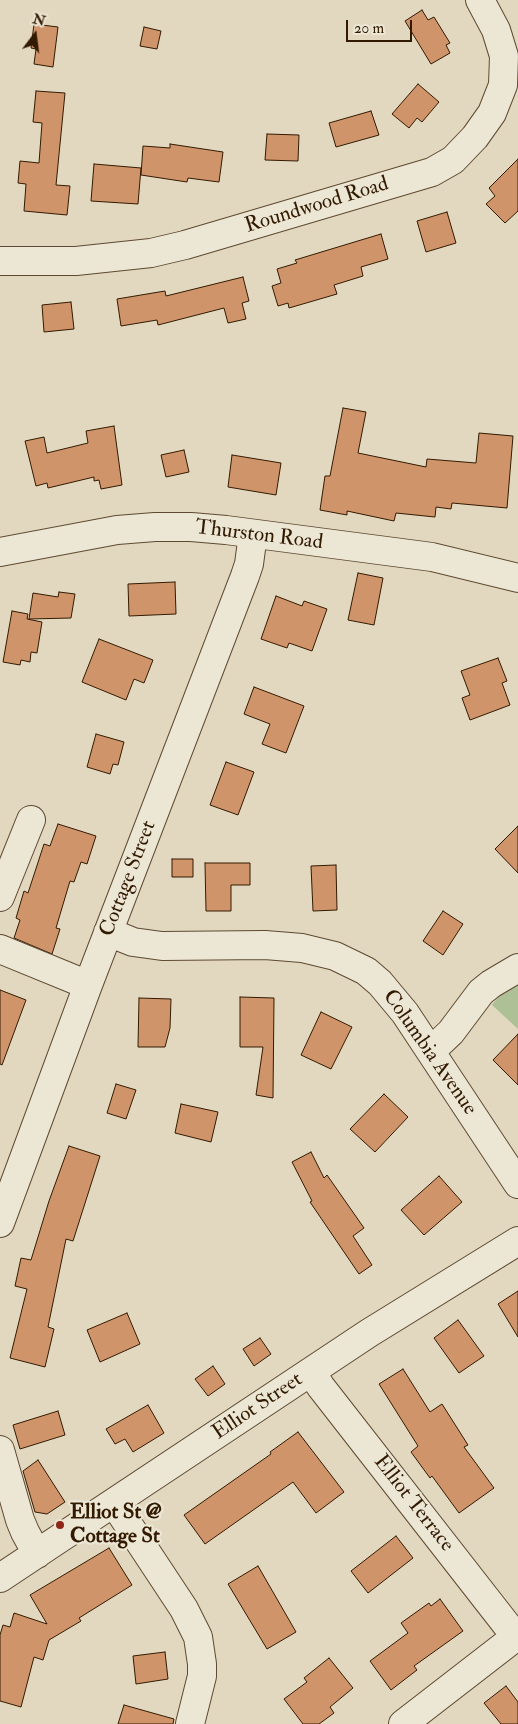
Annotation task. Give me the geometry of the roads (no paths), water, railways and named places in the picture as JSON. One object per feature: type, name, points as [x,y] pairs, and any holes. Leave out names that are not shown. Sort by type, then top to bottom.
[{"type":"street","name":"Roundwood Road","points":[[0,262],[76,261],[114,258],[160,251],[432,172],[453,160],[474,137],[492,113],[503,85],[504,56],[496,30],[480,0]]},
{"type":"street","name":"Thurston Road","points":[[0,552],[100,532],[134,528],[191,527],[432,558],[518,578]]},
{"type":"street","name":"Cottage Street","points":[[0,1223],[108,932],[245,576],[249,564],[253,534]]},
{"type":"street","points":[[0,897],[31,820]]},
{"type":"street","name":"Columbia Avenue","points":[[108,932],[134,942],[147,944],[284,945],[335,956],[366,971],[394,998],[518,1184]]},
{"type":"street","points":[[0,949],[88,985]]},
{"type":"street","points":[[431,1051],[450,1032],[481,992],[518,968]]},
{"type":"street","name":"Elliot Street","points":[[0,1578],[369,1333],[518,1241]]},
{"type":"street","name":"Elliot Terrace","points":[[312,1372],[330,1398],[517,1636]]},
{"type":"street","points":[[0,1450],[20,1520],[37,1554]]},
{"type":"street","points":[[114,1503],[184,1609],[198,1637],[202,1676],[190,1724]]},
{"type":"street","points":[[403,1724],[517,1636]]},
{"type":"place","name":"Elliot St @ Cottage St","points":[[60,1525]]}]
